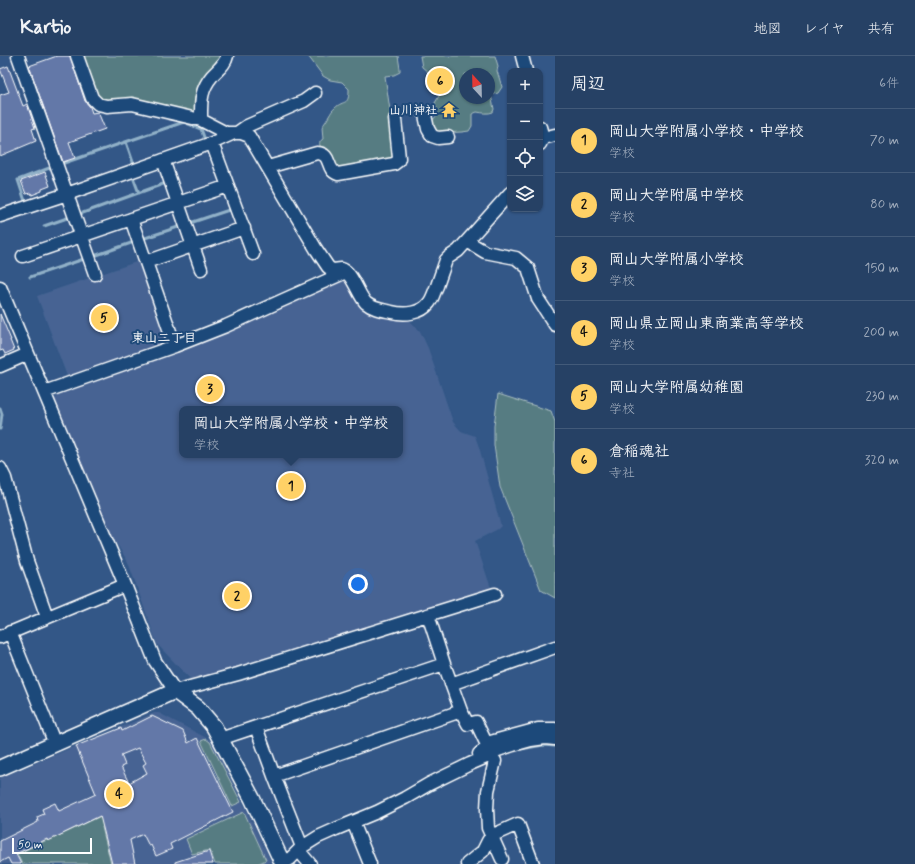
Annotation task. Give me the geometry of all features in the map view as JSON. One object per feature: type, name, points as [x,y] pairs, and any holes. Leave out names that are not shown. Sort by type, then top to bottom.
[{"type":"street","points":[[18,56],[96,274]]},
{"type":"street","points":[[77,56],[92,98],[98,104],[107,106],[132,104],[201,120],[224,132],[230,134],[243,134],[250,137],[297,218],[328,267],[332,270],[341,269],[346,272],[364,300],[369,305],[377,309],[404,314],[424,308],[433,296],[446,260],[467,242],[507,196]]},
{"type":"street","points":[[201,120],[201,102],[203,91],[212,77],[224,64],[227,56]]},
{"type":"street","points":[[522,56],[525,68]]},
{"type":"street","points":[[0,216],[68,194],[212,143],[304,101],[315,93]]},
{"type":"street","points":[[425,115],[428,129],[432,136],[438,138],[448,137]]},
{"type":"street","points":[[268,167],[317,153],[325,155],[332,170],[338,174],[394,164],[398,161],[399,157],[395,119]]},
{"type":"street","points":[[212,143],[254,254]]},
{"type":"street","points":[[163,160],[201,270]]},
{"type":"street","points":[[23,256],[228,186]]},
{"type":"street","points":[[131,219],[175,346]]},
{"type":"street","points":[[146,262],[244,228]]},
{"type":"street","points":[[467,242],[485,252],[516,258],[528,268],[538,299],[555,325]]},
{"type":"street","points":[[44,392],[175,346],[226,326],[346,272]]},
{"type":"street","points":[[0,287],[125,585],[155,661],[175,691],[198,708],[214,727],[252,798],[283,864],[300,849],[318,837],[377,812],[405,798],[429,784],[470,764],[474,758],[492,754],[495,751],[513,745],[545,738],[555,739]]},
{"type":"street","points":[[0,366],[28,354]]},
{"type":"street","points":[[0,468],[5,478],[27,561],[47,617]]},
{"type":"street","points":[[55,744],[5,634],[125,585]]},
{"type":"street","points":[[0,768],[175,691],[238,674],[495,594]]},
{"type":"street","points":[[428,615],[461,711],[468,724],[476,722],[495,761],[488,791],[486,809],[488,828],[502,859]]},
{"type":"street","points":[[451,684],[555,647]]},
{"type":"street","points":[[220,739],[444,664]]},
{"type":"street","points":[[274,776],[461,711]]},
{"type":"street","points":[[256,727],[300,849],[310,864]]},
{"type":"street","points":[[492,754],[491,742],[538,729],[555,729]]},
{"type":"street","points":[[353,822],[370,864]]},
{"type":"street","points":[[468,864],[483,851],[492,836],[518,824],[533,864]]},
{"type":"shaded area","points":[[142,260],[170,341],[167,345],[68,379],[37,296]]},
{"type":"shaded area","points":[[342,280],[348,281],[365,308],[407,318],[420,331],[428,348],[453,422],[461,431],[475,436],[501,526],[475,541],[491,588],[488,592],[192,681],[157,644],[128,562],[110,533],[55,399],[58,394],[221,336]]},
{"type":"shaded area","points":[[154,713],[159,713],[212,741],[271,862],[267,864],[0,864],[0,778]]},
{"type":"green space","points":[[79,56],[222,56],[196,113],[99,101]]},
{"type":"green space","points":[[308,56],[398,56],[400,72],[394,75],[385,76],[391,117],[394,157],[390,160],[341,171],[336,166],[335,161],[327,148],[320,146],[320,142],[323,139],[322,127],[333,110],[338,105],[347,101],[349,89],[342,82],[330,80],[323,76]]},
{"type":"green space","points":[[420,56],[495,56],[498,66],[497,71],[502,87],[498,93],[495,94],[495,68],[459,68],[459,104],[493,104],[493,112],[477,112],[472,114],[472,126],[469,131],[440,133],[434,129],[432,120],[438,115],[435,103],[439,96],[431,86],[428,72],[422,67]]},
{"type":"green space","points":[[498,394],[551,411],[555,422],[555,598],[541,590],[500,487],[494,445],[494,426]]},
{"type":"green space","points":[[206,739],[210,742],[241,802],[232,806],[201,741]]},
{"type":"green space","points":[[244,812],[266,860],[257,864],[215,864],[210,850],[192,854],[186,839]]},
{"type":"green space","points":[[103,815],[108,825],[102,827],[111,864],[22,864],[17,854]]},
{"type":"building","points":[[57,56],[70,56],[85,101],[90,107],[92,113],[98,112],[105,129],[69,142],[75,158],[63,162],[29,66]]},
{"type":"building","points":[[8,66],[23,106],[27,104],[35,128],[32,129],[36,141],[0,156],[0,95],[9,92],[0,69]]},
{"type":"building","points":[[45,172],[50,186],[32,195],[31,193],[26,194],[21,181]]},
{"type":"building","points":[[0,314],[14,350],[5,354],[3,350],[0,351]]},
{"type":"building","points":[[152,716],[183,731],[188,743],[197,738],[233,812],[170,844],[172,849],[156,856],[151,845],[149,846],[143,834],[130,840],[135,864],[112,864],[100,816],[48,841],[47,839],[16,854],[21,864],[11,864],[8,858],[0,862],[0,841],[38,822],[37,817],[44,814],[42,809],[55,803],[59,811],[96,794],[76,746],[121,728],[122,731]],"holes":[[[138,748],[146,763],[143,765],[147,773],[129,783],[121,767],[125,765],[121,755]]]},
{"type":"building","points":[[209,851],[213,864],[175,864],[175,862]]},
{"type":"waterway","points":[[61,164],[184,122],[201,129],[205,140]]},
{"type":"waterway","points":[[126,142],[134,165]]},
{"type":"waterway","points":[[25,201],[18,180],[52,167]]},
{"type":"waterway","points":[[133,177],[139,193]]},
{"type":"waterway","points":[[80,214],[166,183]]},
{"type":"waterway","points":[[190,223],[232,209]]},
{"type":"waterway","points":[[44,226],[70,217]]},
{"type":"waterway","points":[[142,239],[181,226]]},
{"type":"waterway","points":[[94,256],[134,242]]},
{"type":"waterway","points":[[30,277],[84,259]]},
{"type":"waterway","points":[[0,408],[2,414],[0,429]]},
{"type":"waterway","points":[[521,749],[543,745],[555,746]]},
{"type":"waterway","points":[[417,798],[452,779]]},
{"type":"place","name":"倉稲魂社","points":[[440,81]]},
{"type":"place","name":"山川神社","points":[[449,110]]},
{"type":"place","name":"岡山大学附属幼稚園","points":[[104,318]]},
{"type":"place","name":"岡山大学附属小学校","points":[[210,389]]},
{"type":"place","name":"岡山大学附属小学校・中学校","points":[[291,486]]},
{"type":"place","name":"岡山大学附属中学校","points":[[237,596]]},
{"type":"place","name":"岡山県立岡山東商業高等学校","points":[[119,794]]},
{"type":"district","name":"東山二丁目","points":[[164,337]]}]
